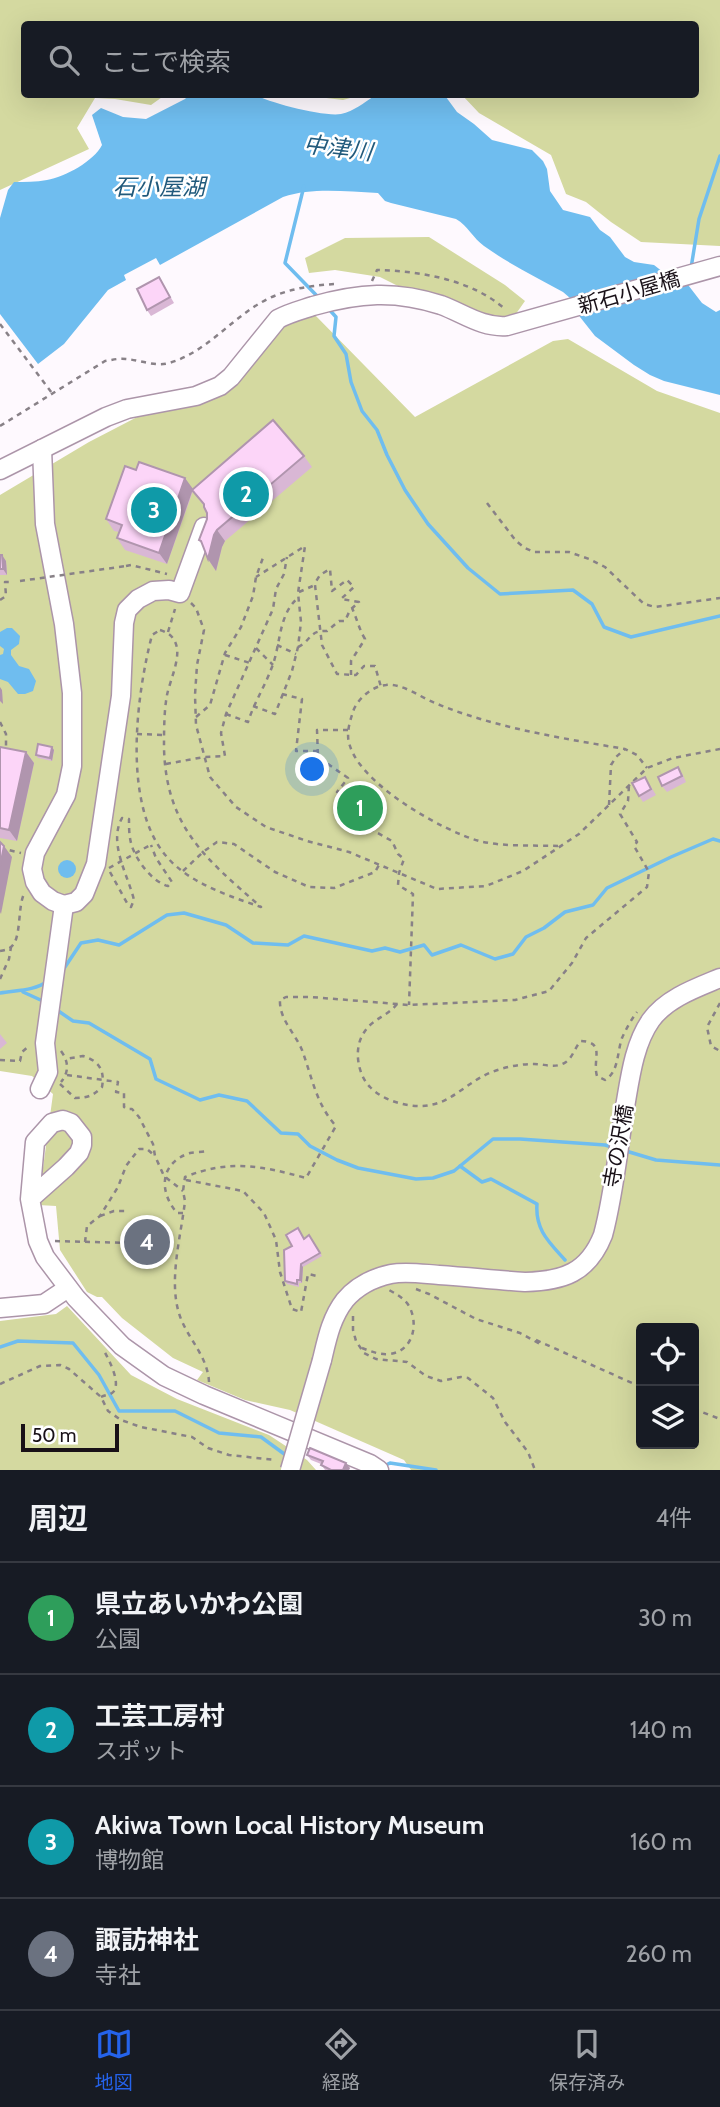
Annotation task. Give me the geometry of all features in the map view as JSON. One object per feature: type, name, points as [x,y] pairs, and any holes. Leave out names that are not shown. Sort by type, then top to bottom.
[{"type":"street","name":"新石小屋橋","points":[[0,470],[106,417],[209,391],[231,377],[271,325],[278,320],[287,314],[338,299],[366,295],[405,295],[443,306],[484,324],[500,327],[720,266]]},
{"type":"street","points":[[42,449],[45,524],[64,624],[72,693],[72,766],[66,795],[35,853],[32,870],[42,893],[63,913]]},
{"type":"street","points":[[40,1089],[48,1072],[46,1038],[63,913],[83,894],[96,864],[121,696],[127,610],[138,599],[153,592],[183,586],[204,527]]},
{"type":"street","name":"寺の沢橋","points":[[286,1465],[331,1326],[338,1312],[359,1286],[393,1273],[525,1282],[564,1277],[582,1266],[595,1252],[603,1235],[636,1053],[652,1019],[666,1005],[720,978]]},
{"type":"street","points":[[30,1199],[79,1153],[82,1137],[76,1128],[63,1120],[52,1123],[35,1142],[30,1199],[38,1241],[68,1288],[122,1346],[164,1376],[375,1467]]},
{"type":"street","points":[[0,1308],[44,1304],[68,1288]]},
{"type":"path","points":[[372,284],[377,270],[434,275],[491,297],[506,309],[516,324]]},
{"type":"path","points":[[363,283],[378,284]]},
{"type":"path","points":[[0,426],[105,361],[120,358],[157,364],[171,363],[202,347],[265,301],[299,287],[333,284]]},
{"type":"path","points":[[0,324],[52,393]]},
{"type":"path","points":[[487,503],[516,541],[525,548],[534,552],[569,552],[589,559],[605,567],[645,604],[655,607],[720,598]]},
{"type":"path","points":[[254,706],[275,714],[292,671],[301,622],[298,595],[305,546],[256,577]]},
{"type":"path","points":[[196,717],[210,705],[225,655],[241,627],[253,596],[264,555]]},
{"type":"path","points":[[166,764],[225,756],[221,733],[226,713],[273,609],[276,589],[284,574],[287,557]]},
{"type":"path","points":[[20,580],[131,565],[183,586],[196,608],[204,630],[197,664],[196,717],[210,777],[236,807],[266,827],[349,852],[437,889],[486,886],[523,871],[579,834],[647,768],[673,758],[720,749]]},
{"type":"path","points":[[226,713],[248,722],[273,666],[279,632],[292,602],[315,585],[320,575],[330,569],[332,591],[347,580],[354,587],[341,599],[359,602],[345,621],[339,621],[327,631],[312,634],[305,644],[298,647]]},
{"type":"path","points":[[0,579],[4,578],[7,582],[6,596],[0,600]]},
{"type":"path","points":[[315,585],[322,645],[337,674],[356,675],[364,666],[375,666],[381,687]]},
{"type":"path","points":[[168,632],[183,586]]},
{"type":"path","points":[[351,675],[351,661],[365,639],[352,608]]},
{"type":"path","points":[[153,844],[135,854],[122,861],[108,869],[131,907],[134,900],[122,861],[116,844],[122,818],[129,819],[131,844],[135,854],[152,876],[163,885],[168,886],[172,882],[156,858],[153,844],[144,815],[137,769],[146,662],[152,635],[160,630],[168,632],[178,651],[167,697],[165,735],[170,795],[188,835],[216,868],[261,907],[195,880],[153,844]]},
{"type":"path","points":[[276,645],[296,654]]},
{"type":"path","points":[[256,648],[273,666]]},
{"type":"path","points":[[225,655],[250,663]]},
{"type":"path","points":[[561,846],[480,841],[433,823],[391,794],[361,767],[349,746],[348,730],[354,706],[367,694],[385,685],[402,687],[460,714],[522,730],[625,750],[637,755],[647,768]]},
{"type":"path","points":[[281,694],[302,699],[296,751],[317,751]]},
{"type":"path","points":[[0,722],[6,734],[6,753]]},
{"type":"path","points":[[348,730],[317,730],[318,757],[348,778],[337,792],[361,810],[356,821],[392,841],[398,854],[404,859],[398,885],[413,894],[409,1005]]},
{"type":"path","points":[[138,734],[165,735]]},
{"type":"path","points":[[609,805],[611,765],[625,750]]},
{"type":"path","points":[[204,1395],[209,1383],[208,1370],[181,1319],[174,1283],[184,1213],[185,1177],[205,1168],[236,1165],[282,1171],[306,1178],[336,1126],[326,1115],[313,1087],[301,1049],[279,1010],[280,1000],[286,997],[311,997],[409,1005],[516,1000],[550,991],[572,963],[586,938],[646,887],[649,872],[634,846],[637,842],[620,814],[628,801],[629,785]]},
{"type":"path","points":[[183,870],[217,842],[234,844],[275,872],[309,887],[334,888],[375,872],[379,865]]},
{"type":"path","points":[[0,848],[26,854],[35,853]]},
{"type":"path","points":[[0,979],[16,939],[23,894],[35,882]]},
{"type":"path","points":[[0,951],[11,947]]},
{"type":"path","points":[[720,1003],[707,1027],[711,1046],[720,1051]]},
{"type":"path","points":[[397,1004],[370,1024],[357,1049],[360,1069],[369,1087],[387,1099],[409,1105],[430,1105],[443,1100],[477,1078],[507,1068],[563,1064],[570,1059],[582,1041],[594,1045],[597,1076],[605,1080],[613,1073],[622,1038],[638,1010]]},
{"type":"path","points":[[0,1060],[20,1061],[22,1052],[27,1047],[46,1038]]},
{"type":"path","points":[[60,1084],[75,1098],[87,1098],[102,1087],[103,1070],[99,1064],[83,1056],[66,1059]]},
{"type":"path","points":[[67,1075],[118,1082],[116,1092],[124,1093],[124,1107],[132,1109],[139,1117],[153,1144],[155,1156],[165,1177],[166,1196],[177,1213],[184,1213]]},
{"type":"path","points":[[100,1216],[118,1187],[126,1166],[139,1149],[147,1149],[155,1156]]},
{"type":"path","points":[[165,1177],[168,1169],[189,1153],[207,1151]]},
{"type":"path","points":[[165,1177],[183,1191]]},
{"type":"path","points":[[185,1180],[243,1191],[264,1213],[276,1240],[280,1272],[292,1309],[301,1312],[308,1274],[317,1276]]},
{"type":"path","points":[[85,1241],[87,1226],[100,1216],[114,1211],[125,1211]]},
{"type":"path","points":[[38,1241],[128,1243]]},
{"type":"path","points":[[382,1292],[399,1288]]},
{"type":"path","points":[[414,1289],[476,1319],[520,1333],[639,1386]]},
{"type":"path","points":[[360,1347],[390,1354],[402,1349],[410,1341],[414,1330],[409,1306],[390,1290]]},
{"type":"path","points":[[354,1314],[353,1330],[363,1353],[376,1359],[407,1362],[426,1376],[441,1381],[468,1378],[493,1398],[505,1422],[528,1452],[536,1470]]},
{"type":"path","points":[[520,1333],[542,1345]]},
{"type":"path","points":[[101,1397],[112,1393],[116,1384],[103,1350]]},
{"type":"path","points":[[0,1384],[40,1366],[60,1365],[69,1369],[101,1397],[107,1411],[121,1420],[141,1427],[192,1437],[208,1448],[229,1455],[286,1465]]},
{"type":"path","points":[[699,1411],[720,1419]]},
{"type":"green space","points":[[0,0],[720,0],[720,246],[641,242],[586,202],[566,194],[551,155],[479,113],[465,98],[699,98],[699,21],[21,21],[21,98],[95,98],[77,128],[89,149],[0,190]]},
{"type":"green space","points":[[95,98],[161,98],[151,105]]},
{"type":"green space","points":[[429,237],[505,285],[525,301],[513,318],[504,321],[404,289],[380,277],[335,270],[309,273],[305,258],[345,238]]},
{"type":"green space","points":[[314,314],[415,417],[553,341],[568,339],[657,391],[720,413],[720,1470],[411,1470],[404,1460],[290,1410],[245,1400],[197,1380],[203,1372],[173,1358],[122,1318],[102,1297],[87,1292],[60,1250],[56,1206],[38,1205],[53,1094],[32,1076],[0,1071],[0,495],[89,442],[143,414],[196,403],[282,323]]},
{"type":"green space","points":[[67,1306],[131,1375],[177,1399],[269,1435],[307,1460],[316,1470],[0,1470],[0,1321],[56,1314]]},
{"type":"water","name":"石小屋湖","points":[[264,98],[297,108],[341,114],[371,98],[447,98],[457,112],[492,140],[532,150],[543,161],[550,191],[563,210],[590,217],[625,257],[634,262],[654,265],[685,281],[702,303],[716,312],[720,310],[720,395],[664,381],[634,365],[595,336],[570,298],[563,292],[493,253],[456,219],[385,201],[378,193],[342,191],[306,192],[283,197],[160,265],[156,258],[124,275],[126,280],[108,290],[64,344],[38,364],[0,314],[0,218],[8,190],[14,182],[39,181],[70,172],[93,157],[102,145],[92,115],[101,108],[123,117],[146,119],[185,99]]},
{"type":"water","points":[[12,628],[20,636],[19,644],[11,650],[11,655],[19,666],[29,669],[36,681],[33,691],[25,694],[18,694],[8,682],[0,679],[0,655],[4,649],[0,646],[0,632]]},
{"type":"water","points":[[67,860],[73,863],[76,869],[73,875],[67,878],[61,875],[58,869],[61,863]]},
{"type":"building","points":[[159,277],[170,297],[147,310],[137,289]]},
{"type":"building","points":[[273,420],[304,456],[217,530],[208,559],[199,540],[207,513],[204,504],[192,490]]},
{"type":"building","points":[[139,462],[185,478],[159,553],[117,538],[122,525],[106,519],[125,466],[136,470]]},
{"type":"building","points":[[2,555],[3,569],[0,569]]},
{"type":"building","points":[[38,744],[52,747],[50,758],[36,755]]},
{"type":"building","points":[[0,747],[26,752],[9,830],[0,828]]},
{"type":"building","points":[[678,767],[682,776],[662,786],[658,777]]},
{"type":"building","points":[[645,777],[651,789],[639,796],[632,783]]},
{"type":"building","points":[[0,842],[4,846],[0,866]]},
{"type":"building","points":[[156,1227],[156,1244],[148,1244],[148,1249],[133,1249],[133,1228]]},
{"type":"building","points":[[298,1228],[304,1239],[309,1235],[320,1253],[301,1264],[300,1280],[297,1280],[297,1284],[285,1281],[284,1250],[292,1246],[286,1235]]},
{"type":"building","points":[[310,1448],[346,1463],[343,1470],[331,1470],[321,1465],[323,1461],[307,1455]]},
{"type":"waterway","points":[[691,268],[699,219],[720,156]]},
{"type":"waterway","points":[[304,186],[285,263],[320,299]]},
{"type":"waterway","points":[[327,307],[336,317],[334,336],[346,354],[351,382],[362,411],[377,430],[405,490],[428,524],[468,568],[500,594],[573,590],[592,604],[604,627],[631,637],[720,616]]},
{"type":"waterway","points":[[63,970],[81,943],[98,940],[119,945],[167,915],[184,913],[226,925],[253,943],[288,945],[304,936],[372,951],[385,948],[400,952],[424,945],[432,955],[461,945],[495,959],[513,954],[526,937],[544,928],[565,912],[593,905],[607,888],[713,839],[720,841]]},
{"type":"waterway","points":[[0,993],[31,988],[48,981]]},
{"type":"waterway","points":[[23,992],[45,1002]]},
{"type":"waterway","points":[[54,1008],[73,1021],[89,1023],[150,1059],[156,1079],[200,1100],[219,1095],[247,1101],[281,1133],[298,1134],[310,1146],[358,1168],[416,1179],[433,1178],[454,1171],[493,1139],[605,1145],[615,1148]]},
{"type":"waterway","points":[[626,1151],[656,1160],[720,1165]]},
{"type":"waterway","points":[[460,1166],[482,1182],[491,1179],[537,1204],[541,1228],[565,1260]]},
{"type":"waterway","points":[[0,1347],[18,1341],[73,1343],[99,1375],[119,1411],[175,1411],[219,1433],[261,1437],[287,1456]]},
{"type":"waterway","points":[[384,1466],[390,1463],[436,1470]]},
{"type":"place","name":"工芸工房村","points":[[246,494]]},
{"type":"place","name":"Akiwa Town Local History Museum","points":[[154,510]]},
{"type":"place","name":"県立あいかわ公園","points":[[360,808]]},
{"type":"place","name":"諏訪神社","points":[[147,1242]]},
{"type":"water label","name":"中津川","points":[[338,148]]}]
